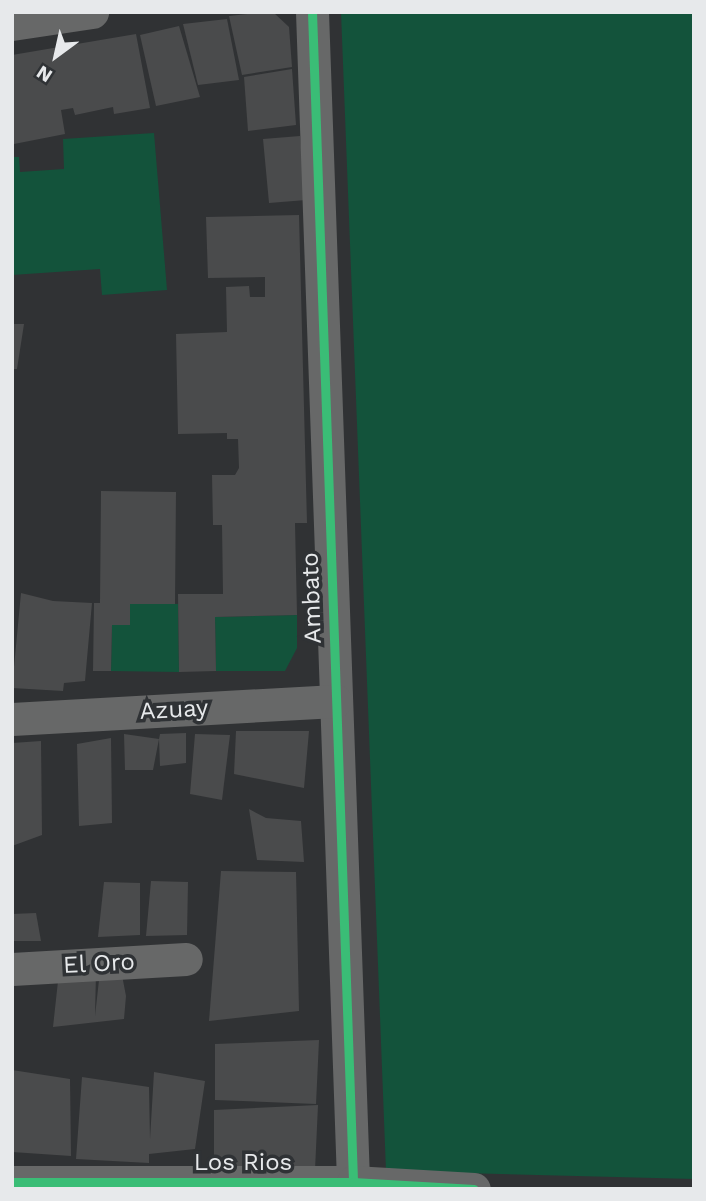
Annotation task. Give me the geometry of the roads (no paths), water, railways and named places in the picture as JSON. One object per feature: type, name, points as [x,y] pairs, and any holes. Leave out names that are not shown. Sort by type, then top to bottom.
[{"type":"street","points":[[12,24],[92,12]]},
{"type":"street","name":"Ambato","points":[[312,12],[353,1182]]},
{"type":"street","name":"Azuay","points":[[12,719],[335,701]]},
{"type":"street","name":"El Oro","points":[[12,969],[186,960]]},
{"type":"street","name":"Los Rios","points":[[12,1182],[353,1182],[474,1189]]}]
